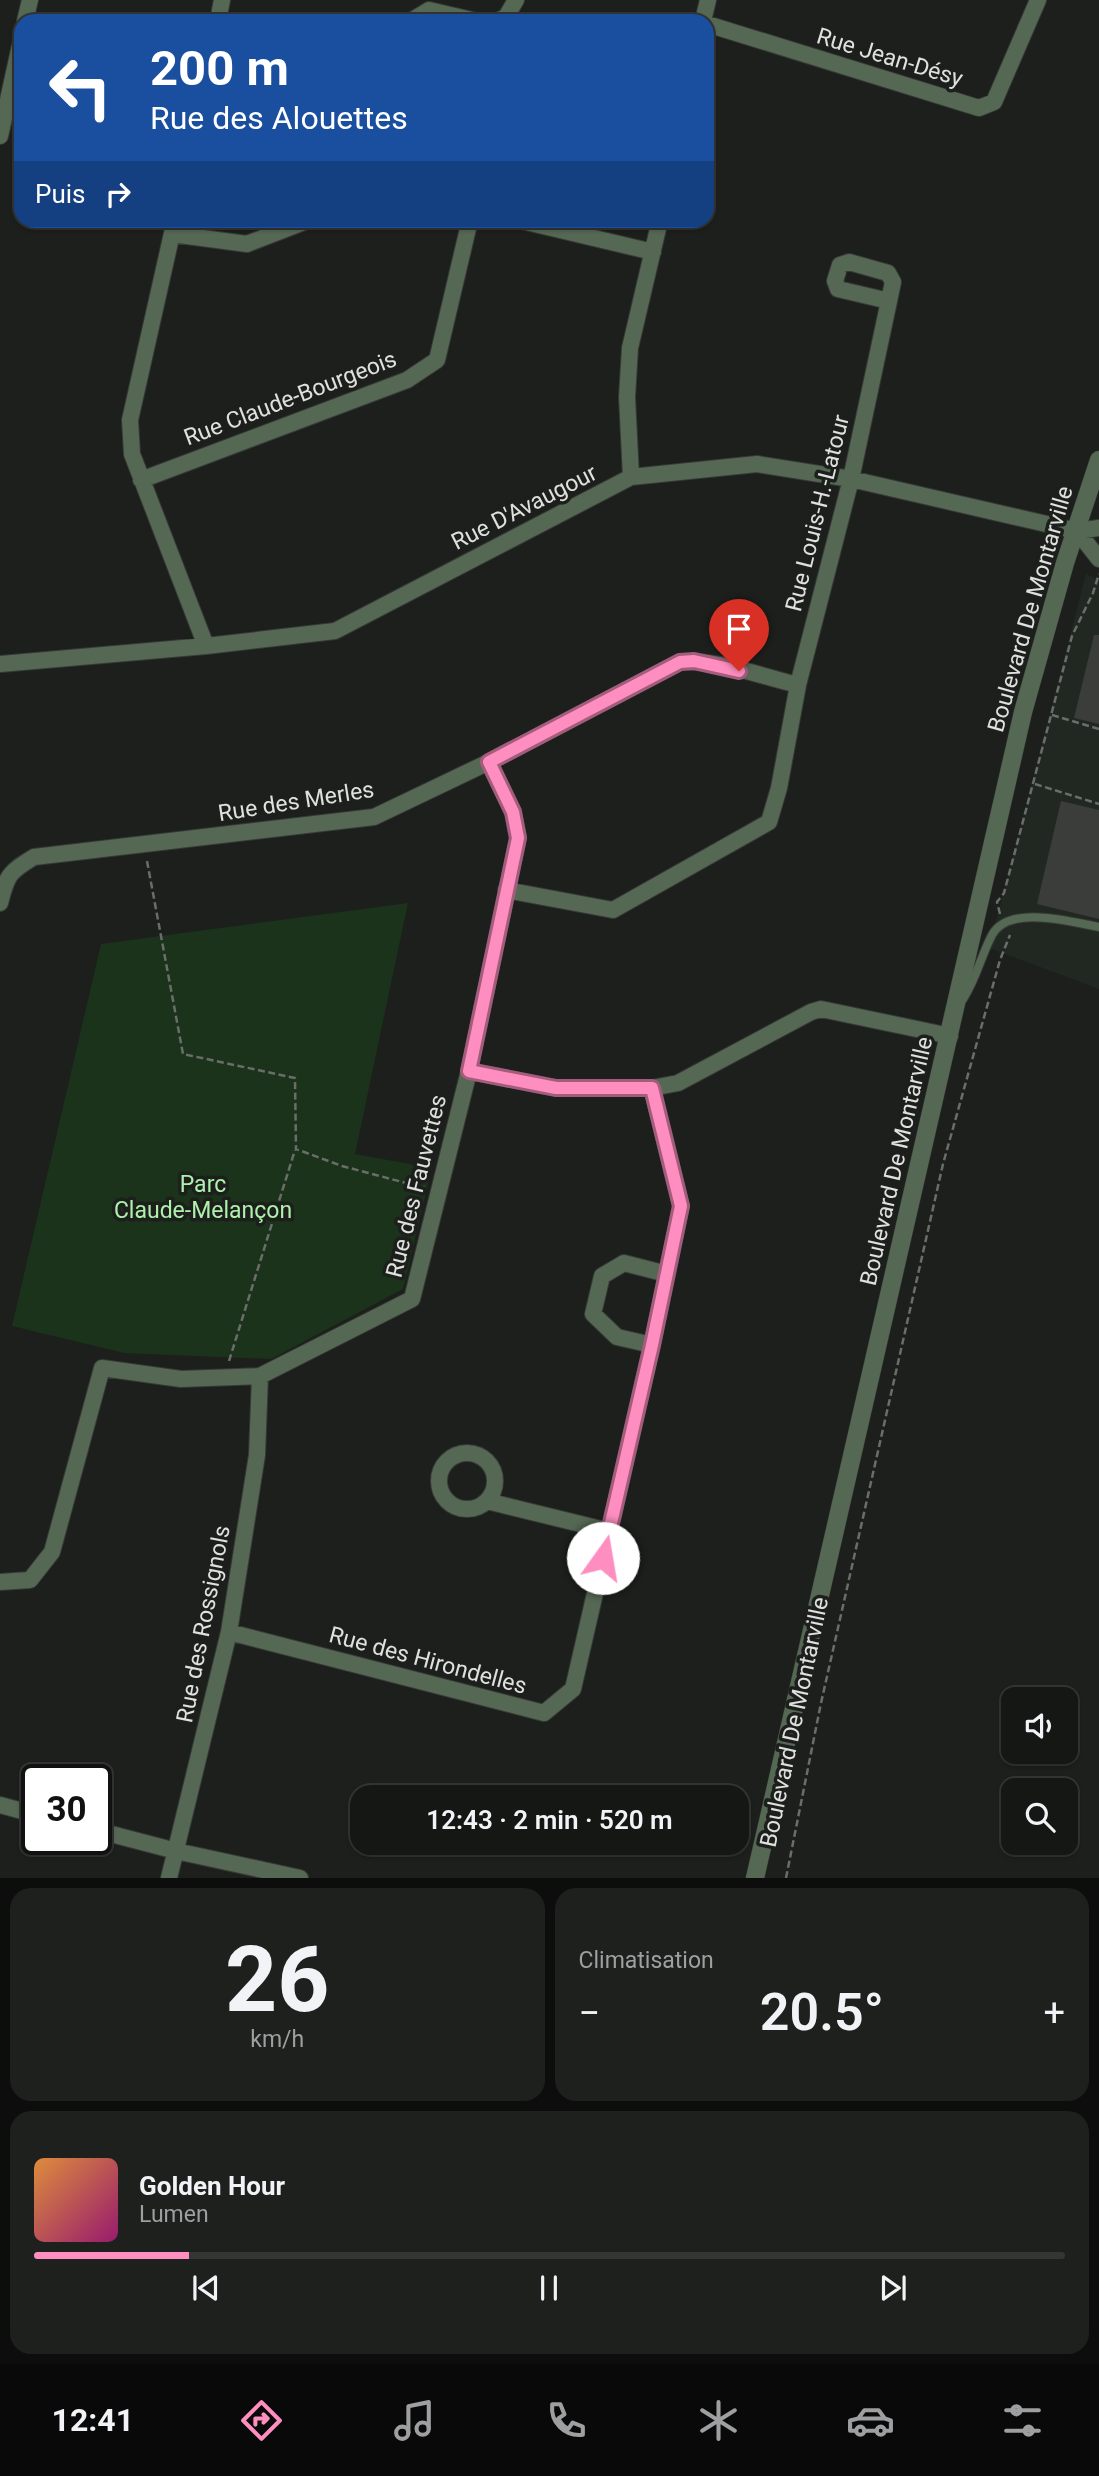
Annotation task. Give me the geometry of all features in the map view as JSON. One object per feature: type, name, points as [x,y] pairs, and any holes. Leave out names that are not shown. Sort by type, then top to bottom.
[{"type":"street","name":"Rue Jean-Désy","points":[[714,26],[979,108],[994,102],[1038,0]]},
{"type":"street","points":[[422,14],[429,10],[446,14]]},
{"type":"street","points":[[0,136],[14,73]]},
{"type":"street","points":[[173,228],[130,420],[132,454],[206,646]]},
{"type":"street","points":[[177,228],[247,244],[288,228]]},
{"type":"street","name":"Rue Claude-Bourgeois","points":[[141,480],[407,380],[437,360],[468,228]]},
{"type":"street","points":[[552,228],[653,252]]},
{"type":"street","points":[[631,477],[627,397],[630,348],[658,228]]},
{"type":"street","name":"Rue Louis-H.-Latour","points":[[506,890],[613,910],[769,822],[779,788],[798,685],[851,480],[889,301]]},
{"type":"street","name":"Boulevard De Montarville","points":[[755,1878],[1023,712],[1065,563],[1099,460]]},
{"type":"street","name":"Rue D'Avaugour","points":[[1,660],[206,646],[335,631],[631,477],[757,464],[851,480],[1077,531],[1099,528]]},
{"type":"street","points":[[1077,531],[1099,559]]},
{"type":"street","name":"Rue des Merles","points":[[0,903],[7,880],[14,869],[34,857],[374,817],[489,762],[680,662],[702,662],[798,685]]},
{"type":"street","name":"Rue des Fauvettes","points":[[0,1583],[30,1580],[52,1552],[102,1368],[181,1379],[260,1376],[412,1299],[469,1071],[518,838],[513,812],[489,762]]},
{"type":"street","points":[[469,1071],[556,1088],[652,1088],[678,1083],[821,1009],[950,1035]]},
{"type":"street","name":"Rue des Hirondelles","points":[[229,1632],[544,1713],[573,1689],[681,1206],[652,1088]]},
{"type":"street","points":[[652,1345],[617,1337],[593,1314],[602,1276],[624,1263],[667,1274]]},
{"type":"street","name":"Rue des Rossignols","points":[[169,1878],[229,1632],[257,1455],[260,1376]]},
{"type":"street","points":[[488,1501],[609,1531]]},
{"type":"street","points":[[0,1805],[21,1811]]},
{"type":"street","points":[[112,1834],[300,1878]]},
{"type":"lane","points":[[956,1010],[993,934],[1005,922],[1035,917],[1099,927]]},
{"type":"path","points":[[1002,916],[998,902],[1004,893],[1072,636],[1093,593],[1098,576]]},
{"type":"path","points":[[1093,593],[1099,596]]},
{"type":"path","points":[[1051,715],[1099,729]]},
{"type":"path","points":[[1034,784],[1099,804]]},
{"type":"path","points":[[144,845],[183,1054],[295,1078],[296,1149],[224,1378]]},
{"type":"path","name":"Boulevard De Montarville","points":[[786,1878],[821,1703],[943,1164],[1000,960],[1011,938],[1009,930]]},
{"type":"path","points":[[296,1149],[342,1166],[438,1192]]},
{"type":"shaded area","points":[[1086,574],[1099,580],[1099,989],[989,948]]},
{"type":"green space","name":"Parc Claude-Melançon","points":[[408,903],[355,1154],[432,1168],[403,1289],[271,1359],[124,1353],[12,1326],[101,944]]},
{"type":"building","points":[[1094,635],[1099,635],[1099,724],[1074,718]]},
{"type":"building","points":[[1061,801],[1099,810],[1099,919],[1037,904]]},
{"type":"route","points":[[603,1558],[681,1206],[652,1088],[556,1088],[469,1071],[518,838],[513,812],[489,762],[680,662],[694,661],[739,671]]}]
